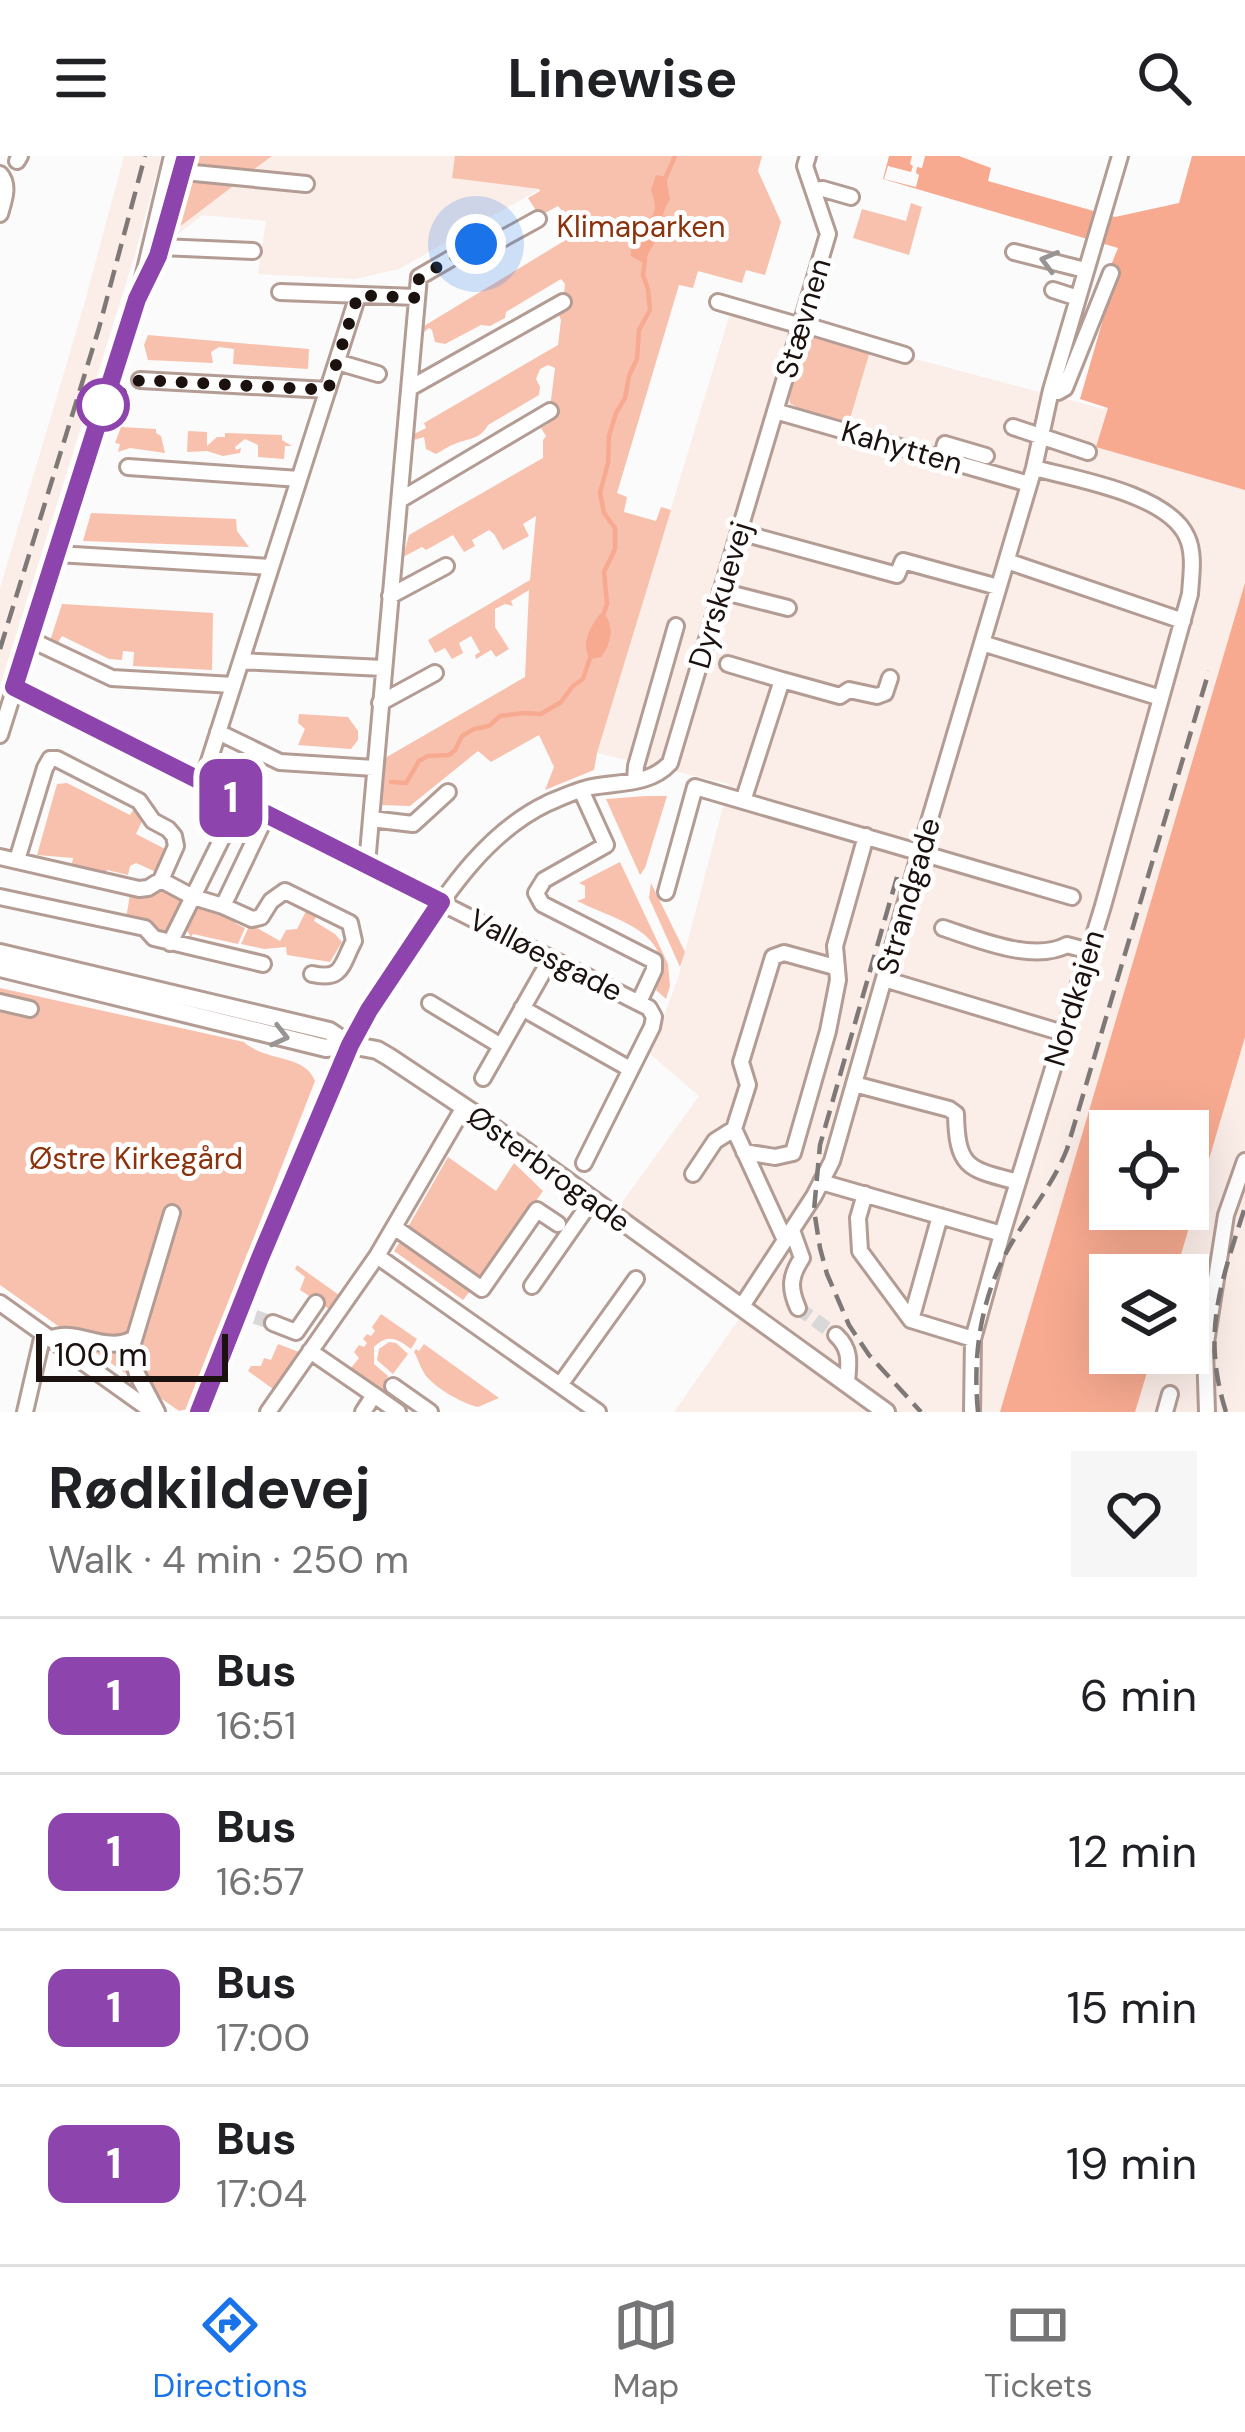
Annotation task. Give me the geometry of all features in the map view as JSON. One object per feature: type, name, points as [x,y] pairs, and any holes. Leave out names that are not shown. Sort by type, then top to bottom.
[{"type":"main road","name":"Østerbrogade","points":[[0,953],[329,1031],[350,1045]]},
{"type":"main road","name":"Østerbrogade","points":[[0,968],[326,1048],[350,1045],[377,1050],[464,1107],[886,1412]]},
{"type":"street","points":[[0,735],[174,166],[186,156]]},
{"type":"street","name":"Stævnen","points":[[776,411],[828,234],[806,166],[808,156]]},
{"type":"street","name":"Strandgade","points":[[742,1306],[832,1160],[1120,156]]},
{"type":"street","points":[[174,166],[306,184]]},
{"type":"street","points":[[137,299],[160,247],[174,166]]},
{"type":"street","points":[[0,174],[6,192],[0,214]]},
{"type":"street","points":[[813,190],[851,197]]},
{"type":"street","points":[[367,864],[419,278],[476,244],[500,240],[538,219]]},
{"type":"street","points":[[160,247],[254,251]]},
{"type":"street","points":[[1014,252],[1085,270]]},
{"type":"street","points":[[1051,390],[1064,388],[1111,273]]},
{"type":"street","points":[[1054,290],[1078,298]]},
{"type":"street","points":[[280,292],[417,298]]},
{"type":"street","points":[[202,783],[358,295]]},
{"type":"street","points":[[410,388],[563,302]]},
{"type":"street","points":[[718,302],[905,355]]},
{"type":"street","points":[[337,362],[378,374]]},
{"type":"street","points":[[140,380],[328,390]]},
{"type":"street","points":[[400,500],[550,411]]},
{"type":"street","name":"Kahytten","points":[[776,411],[1029,484]]},
{"type":"street","name":"Dyrskuevej","points":[[635,781],[659,775],[670,763],[776,411]]},
{"type":"street","points":[[1012,427],[1088,452]]},
{"type":"street","points":[[941,459],[945,444],[986,456]]},
{"type":"street","points":[[128,467],[299,479]]},
{"type":"street","name":"Nordkajen","points":[[969,1409],[974,1339],[1002,1234],[1190,595],[1187,536],[1166,514],[1141,497],[1034,467]]},
{"type":"street","points":[[739,532],[897,575],[903,561],[998,587]]},
{"type":"street","points":[[57,554],[271,567]]},
{"type":"street","points":[[1007,561],[1183,621]]},
{"type":"street","points":[[389,596],[446,566]]},
{"type":"street","points":[[721,591],[788,608]]},
{"type":"street","points":[[199,1412],[350,1045],[369,1010],[481,851],[545,804],[581,790],[635,781],[676,626]]},
{"type":"street","points":[[29,639],[112,678],[233,686]]},
{"type":"street","points":[[982,643],[1161,698]]},
{"type":"street","points":[[241,661],[383,668]]},
{"type":"street","points":[[728,664],[840,696],[849,690],[877,696],[885,693],[890,678]]},
{"type":"street","points":[[380,703],[435,673]]},
{"type":"street","points":[[743,801],[782,680]]},
{"type":"street","name":"Valløesgade","points":[[14,687],[649,1008],[654,1017],[630,1070]]},
{"type":"street","points":[[218,732],[280,762],[374,768]]},
{"type":"street","points":[[0,856],[139,889],[161,880],[176,846],[174,836],[139,801],[50,759],[17,860]]},
{"type":"street","points":[[666,892],[695,787],[1072,897]]},
{"type":"street","points":[[581,790],[606,845],[544,880],[536,893],[542,904],[654,961],[639,1002]]},
{"type":"street","points":[[370,820],[412,824],[448,792]]},
{"type":"street","points":[[170,943],[240,802]]},
{"type":"street","points":[[223,906],[266,816]]},
{"type":"street","points":[[745,1152],[793,1153],[828,1031],[838,980],[838,929],[866,836]]},
{"type":"street","points":[[161,880],[257,920],[285,890],[350,922],[354,941],[336,974],[328,978],[312,974]]},
{"type":"street","points":[[0,897],[145,928],[154,938],[170,943],[263,964]]},
{"type":"street","points":[[943,928],[1013,949],[1053,951],[1067,945],[1089,951]]},
{"type":"street","points":[[693,1174],[715,1141],[734,1130],[748,1085],[741,1062],[771,960],[784,953],[835,967]]},
{"type":"street","points":[[483,1078],[550,958]]},
{"type":"street","points":[[884,979],[1063,1033]]},
{"type":"street","points":[[0,1002],[30,1009]]},
{"type":"street","points":[[430,1003],[501,1046]]},
{"type":"street","points":[[522,1008],[630,1070],[584,1163]]},
{"type":"street","points":[[854,1084],[949,1109],[956,1114],[958,1148],[971,1168],[1018,1183]]},
{"type":"street","points":[[268,1412],[376,1256],[464,1107]]},
{"type":"street","points":[[734,1130],[802,1258],[790,1290],[798,1308]]},
{"type":"street","points":[[1207,1412],[1205,1349],[1226,1215],[1245,1161]]},
{"type":"street","points":[[821,1182],[1002,1234]]},
{"type":"street","points":[[865,1194],[858,1218],[860,1251],[910,1320],[974,1339]]},
{"type":"street","points":[[532,1286],[592,1200]]},
{"type":"street","points":[[394,1227],[482,1289],[537,1210],[559,1225]]},
{"type":"street","points":[[155,1412],[133,1362],[133,1340],[172,1213]]},
{"type":"street","points":[[910,1320],[940,1216]]},
{"type":"street","points":[[376,1256],[598,1412]]},
{"type":"street","points":[[560,1385],[636,1279]]},
{"type":"street","points":[[0,1303],[155,1412]]},
{"type":"street","points":[[273,1323],[296,1332],[316,1303]]},
{"type":"street","points":[[238,1312],[255,1317]]},
{"type":"street","points":[[46,1336],[61,1334],[108,1345],[133,1340]]},
{"type":"street","points":[[836,1335],[849,1358],[847,1382]]},
{"type":"street","points":[[25,1412],[46,1336]]},
{"type":"street","points":[[310,1351],[398,1412]]},
{"type":"street","points":[[392,1386],[430,1412]]},
{"type":"street","points":[[1165,1412],[1170,1394]]},
{"type":"street","points":[[363,1412],[374,1395]]},
{"type":"shaded area","points":[[124,156],[161,156],[136,251],[0,686],[0,588]]},
{"type":"shaded area","points":[[184,156],[544,156],[540,189],[399,269],[355,279],[258,274],[266,221],[203,215],[168,242]]},
{"type":"shaded area","points":[[889,156],[959,156],[991,168],[988,181],[1115,217],[1179,203],[1192,156],[1245,156],[1245,490],[1096,447],[1108,408],[1080,399],[1120,276],[1109,270],[1118,248],[883,179]]},
{"type":"shaded area","points":[[656,175],[666,177],[670,199],[645,264],[631,256],[630,235],[654,212],[651,190]]},
{"type":"shaded area","points":[[1245,258],[1245,1412],[885,1412],[618,1208],[699,1096],[650,1054],[678,978],[729,784],[597,753],[731,310],[1104,409],[1142,295]]},
{"type":"shaded area","points":[[1245,583],[1245,1037],[1209,1159],[1209,1110],[1089,1110]]},
{"type":"shaded area","points":[[604,613],[611,629],[609,641],[601,657],[590,659],[588,636]]},
{"type":"shaded area","points":[[1089,1111],[1089,1230],[1188,1230],[1181,1254],[1089,1254],[1089,1374],[1147,1374],[1135,1412],[1000,1412]]},
{"type":"shaded area","points":[[739,1319],[869,1412],[674,1412]]},
{"type":"green space","points":[[195,156],[272,156],[249,173],[193,166]]},
{"type":"green space","name":"Klimaparken","points":[[455,156],[762,156],[758,171],[781,222],[765,275],[746,270],[742,283],[698,271],[693,288],[679,285],[617,493],[627,497],[624,512],[656,521],[661,507],[671,510],[594,770],[545,790],[554,767],[539,735],[491,762],[478,751],[410,806],[381,805],[385,758],[525,677],[529,590],[511,601],[513,606],[495,609],[495,627],[509,649],[496,657],[491,650],[476,659],[480,652],[471,636],[459,643],[463,653],[452,659],[445,648],[435,653],[428,640],[530,580],[536,516],[523,524],[529,536],[503,550],[489,530],[472,540],[475,546],[464,552],[453,535],[403,557],[409,535],[543,458],[546,436],[541,428],[548,424],[555,368],[540,369],[536,379],[539,395],[476,437],[436,454],[426,449],[424,437],[414,440],[414,434],[426,428],[424,423],[558,345],[565,284],[561,279],[506,312],[505,318],[445,344],[435,342],[432,330],[424,332],[424,326],[569,238],[571,222],[558,206],[537,212],[528,198],[539,189],[452,178]]},
{"type":"green space","points":[[188,179],[237,183],[174,231]]},
{"type":"green space","points":[[911,203],[922,207],[909,255],[853,238],[862,209],[906,221]]},
{"type":"green space","points":[[806,332],[870,351],[849,422],[790,403]]},
{"type":"green space","points":[[148,335],[309,349],[308,369],[233,364],[234,349],[219,347],[211,352],[213,363],[148,360],[144,345]]},
{"type":"green space","points":[[121,427],[156,429],[165,453],[130,448],[118,452],[120,444],[115,443]]},
{"type":"green space","points":[[188,431],[207,432],[207,446],[225,433],[282,435],[292,446],[285,446],[284,459],[258,457],[258,445],[245,439],[235,447],[241,448],[240,453],[187,452]]},
{"type":"green space","points":[[91,513],[236,519],[237,531],[249,547],[83,541]]},
{"type":"green space","points":[[62,604],[213,613],[212,670],[133,666],[134,652],[123,651],[122,660],[109,659],[62,636],[57,644],[50,641]]},
{"type":"green space","points":[[299,714],[348,717],[358,740],[351,749],[298,745],[305,729],[298,723]]},
{"type":"green space","points":[[67,783],[130,815],[135,807],[144,817],[136,834],[167,850],[156,872],[136,863],[128,875],[107,870],[105,876],[71,869],[73,858],[37,855],[57,784]]},
{"type":"green space","points":[[667,796],[640,875],[606,799]]},
{"type":"green space","points":[[620,862],[668,964],[666,999],[656,990],[661,971],[652,942],[626,923],[577,901],[585,898],[585,886],[579,883]]},
{"type":"green space","points":[[651,883],[685,952],[680,967],[649,898]]},
{"type":"green space","points":[[164,889],[181,900],[169,930],[126,919],[130,894],[146,897]]},
{"type":"green space","points":[[197,906],[237,917],[235,923],[245,928],[238,944],[191,937],[184,926]]},
{"type":"green space","points":[[308,907],[318,912],[314,921],[342,942],[330,962],[287,955],[286,947],[241,944],[250,924],[280,941],[286,930],[297,929]]},
{"type":"green space","name":"Østre Kirkegård","points":[[0,988],[244,1042],[302,1066],[315,1081],[187,1409],[179,1411],[0,1285]]},
{"type":"green space","points":[[448,1157],[496,1191],[514,1163],[543,1191],[480,1279],[408,1227]]},
{"type":"green space","points":[[401,1240],[471,1290],[463,1300],[394,1251]]},
{"type":"green space","points":[[297,1265],[339,1295],[329,1309],[300,1290],[305,1277],[295,1269]]},
{"type":"green space","points":[[381,1314],[417,1339],[411,1349],[393,1339],[374,1347],[374,1364],[388,1376],[384,1394],[351,1368],[359,1358],[354,1352],[367,1343],[363,1339],[375,1331],[372,1327]]},
{"type":"green space","points":[[389,1342],[408,1354],[393,1374],[377,1360],[379,1349]]},
{"type":"green space","points":[[278,1344],[299,1352],[273,1389],[248,1371],[261,1366],[264,1358],[271,1360]]},
{"type":"green space","points":[[424,1344],[499,1398],[478,1407],[439,1388],[426,1376],[414,1352]]},
{"type":"pier","points":[[912,156],[925,156],[922,168],[917,167],[916,187],[884,179],[888,166],[911,172]]},
{"type":"waterway","points":[[665,179],[675,156]]},
{"type":"waterway","points":[[604,613],[604,572],[615,549],[615,528],[604,513],[600,493],[609,436],[637,359],[639,330],[650,310],[645,259]]},
{"type":"waterway","points":[[391,782],[406,783],[419,761],[449,755],[462,736],[489,726],[500,716],[541,714],[561,702],[583,679],[590,658]]},
{"type":"tunnel","points":[[798,1308],[836,1335]]},
{"type":"tunnel","points":[[255,1317],[273,1323]]},
{"type":"railway","points":[[0,649],[99,328],[145,156]]},
{"type":"railway","points":[[978,1412],[978,1344],[987,1301],[1003,1259],[1067,1149],[1209,671]]},
{"type":"railway","points":[[897,877],[820,1145],[814,1210],[827,1274],[849,1325],[869,1355],[921,1412]]},
{"type":"railway","points":[[1226,1412],[1215,1357],[1217,1308],[1245,1207]]},
{"type":"bus line","name":"1","points":[[186,156],[158,256],[137,299],[14,687],[441,902],[350,1045],[199,1412]]},
{"type":"route","points":[[103,405],[140,380],[328,390],[358,295],[417,298],[419,278],[476,244]]}]
